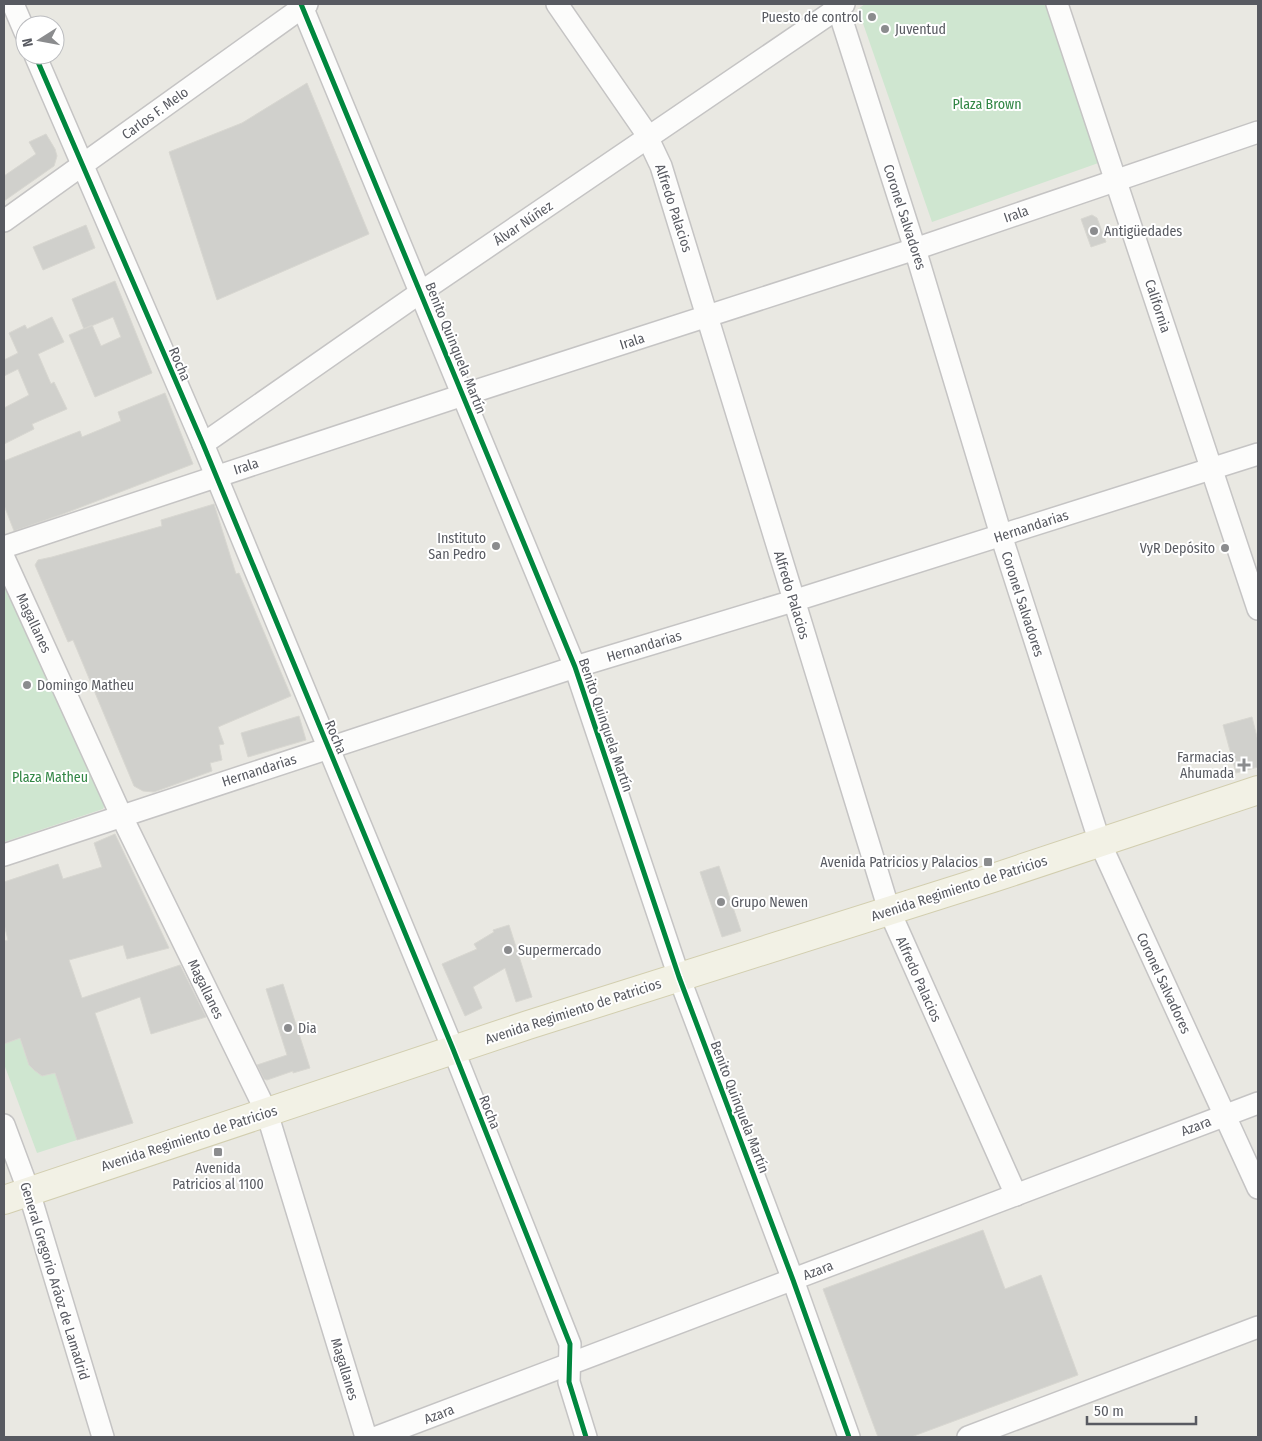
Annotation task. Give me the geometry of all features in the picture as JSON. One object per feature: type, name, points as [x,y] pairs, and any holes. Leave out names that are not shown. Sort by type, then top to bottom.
[{"type":"main road","name":"Avenida Regimiento de Patricios","points":[[16,1196],[453,1049],[1100,843],[1258,790]]},
{"type":"street","name":"Alfredo Palacios","points":[[557,4],[649,137],[661,166],[889,910],[1016,1195]]},
{"type":"street","name":"California","points":[[1057,4],[1258,609]]},
{"type":"street","name":"Carlos F. Melo","points":[[4,222],[303,5]]},
{"type":"street","name":"Benito Quinquela Martín","points":[[303,5],[575,667],[679,977],[793,1280],[849,1437]]},
{"type":"street","name":"Álvar Núñez","points":[[203,444],[839,5]]},
{"type":"street","name":"Coronel Salvadores","points":[[839,5],[1001,535],[1100,843],[1258,1188]]},
{"type":"street","name":"Rocha","points":[[39,65],[203,444],[453,1049],[570,1344],[569,1382],[586,1437]]},
{"type":"street","name":"Irala","points":[[4,547],[463,395],[915,249],[1258,132]]},
{"type":"street","name":"Hernandarias","points":[[4,855],[575,667],[793,601],[1258,454]]},
{"type":"street","name":"Magallanes","points":[[4,558],[121,815],[267,1112],[366,1437]]},
{"type":"street","name":"Azara","points":[[378,1437],[1258,1103]]},
{"type":"street","name":"General Gregorio Aráoz de Lamadrid","points":[[4,1125],[16,1196],[102,1437]]},
{"type":"street","points":[[968,1437],[1258,1327]]},
{"type":"green space","name":"Plaza Brown","points":[[865,4],[1048,4],[1104,161],[932,222],[858,9]]},
{"type":"green space","name":"Plaza Matheu","points":[[4,567],[109,797],[103,809],[4,842]]},
{"type":"green space","points":[[20,1038],[27,1059],[37,1072],[42,1076],[55,1073],[77,1140],[37,1153],[4,1064],[4,1044]]},
{"type":"building","points":[[307,83],[369,234],[217,300],[169,152],[242,123]]},
{"type":"building","points":[[46,134],[57,156],[54,166],[4,201],[4,176],[36,154],[29,142]]},
{"type":"building","name":"Antigüedades","points":[[1092,215],[1097,218],[1106,242],[1091,247],[1081,219]]},
{"type":"building","points":[[86,225],[95,248],[43,270],[33,247]]},
{"type":"building","points":[[115,281],[152,373],[95,397],[69,335],[84,329],[72,299]],"holes":[[[113,317],[121,337],[101,346],[92,326]]]},
{"type":"building","points":[[52,317],[64,342],[38,354],[51,384],[54,382],[67,409],[32,424],[34,429],[4,444],[4,408],[29,395],[18,369],[4,376],[4,360],[18,353],[9,333],[25,325],[27,329]]},
{"type":"building","points":[[165,393],[193,464],[14,531],[4,505],[4,461],[80,431],[82,437],[121,421],[118,412]]},
{"type":"building","points":[[214,504],[236,574],[239,573],[291,696],[218,727],[224,744],[219,745],[222,760],[210,763],[212,771],[154,792],[143,791],[134,786],[73,640],[68,642],[35,565],[38,560],[162,526],[161,520]]},
{"type":"building","points":[[299,716],[306,740],[248,757],[241,733]]},
{"type":"building","points":[[1252,717],[1258,741],[1258,767],[1236,773],[1223,725]]},
{"type":"building","points":[[115,834],[169,948],[127,959],[123,945],[69,960],[82,998],[180,965],[206,1017],[151,1034],[140,997],[95,1013],[133,1123],[77,1140],[55,1073],[42,1076],[29,1065],[20,1038],[4,1044],[4,941],[8,940],[4,924],[4,882],[58,864],[63,879],[102,867],[94,843]]},
{"type":"building","name":"Grupo Newen","points":[[719,866],[741,931],[722,937],[700,872]]},
{"type":"building","points":[[509,925],[532,997],[516,1002],[505,968],[473,987],[482,1008],[465,1016],[442,964],[477,949],[474,944],[494,932],[493,930]]},
{"type":"building","name":"Dia","points":[[283,984],[310,1068],[293,1073],[293,1071],[267,1080],[264,1079],[257,1065],[287,1055],[266,989]]},
{"type":"building","points":[[983,1230],[1005,1289],[1041,1275],[1078,1375],[911,1437],[878,1437],[823,1289]]},
{"type":"cycle path","points":[[301,4],[575,667],[679,977],[793,1280],[849,1437]]},
{"type":"cycle path","points":[[39,65],[203,444],[453,1049],[570,1344],[569,1382],[586,1437]]},
{"type":"place","name":"Puesto de control","points":[[872,17]]},
{"type":"place","name":"Juventud","points":[[885,29]]},
{"type":"place","name":"Antigüedades","points":[[1094,231]]},
{"type":"place","name":"Instituto San Pedro","points":[[496,546]]},
{"type":"place","name":"VyR Depósito","points":[[1225,548]]},
{"type":"place","name":"Domingo Matheu","points":[[27,685]]},
{"type":"place","name":"Farmacias Ahumada","points":[[1244,765]]},
{"type":"place","name":"Avenida Patricios y Palacios","points":[[988,862]]},
{"type":"place","name":"Grupo Newen","points":[[721,902]]},
{"type":"place","name":"Supermercado","points":[[508,950]]},
{"type":"place","name":"Dia","points":[[288,1028]]},
{"type":"place","name":"Avenida Patricios al 1100","points":[[218,1152]]}]
